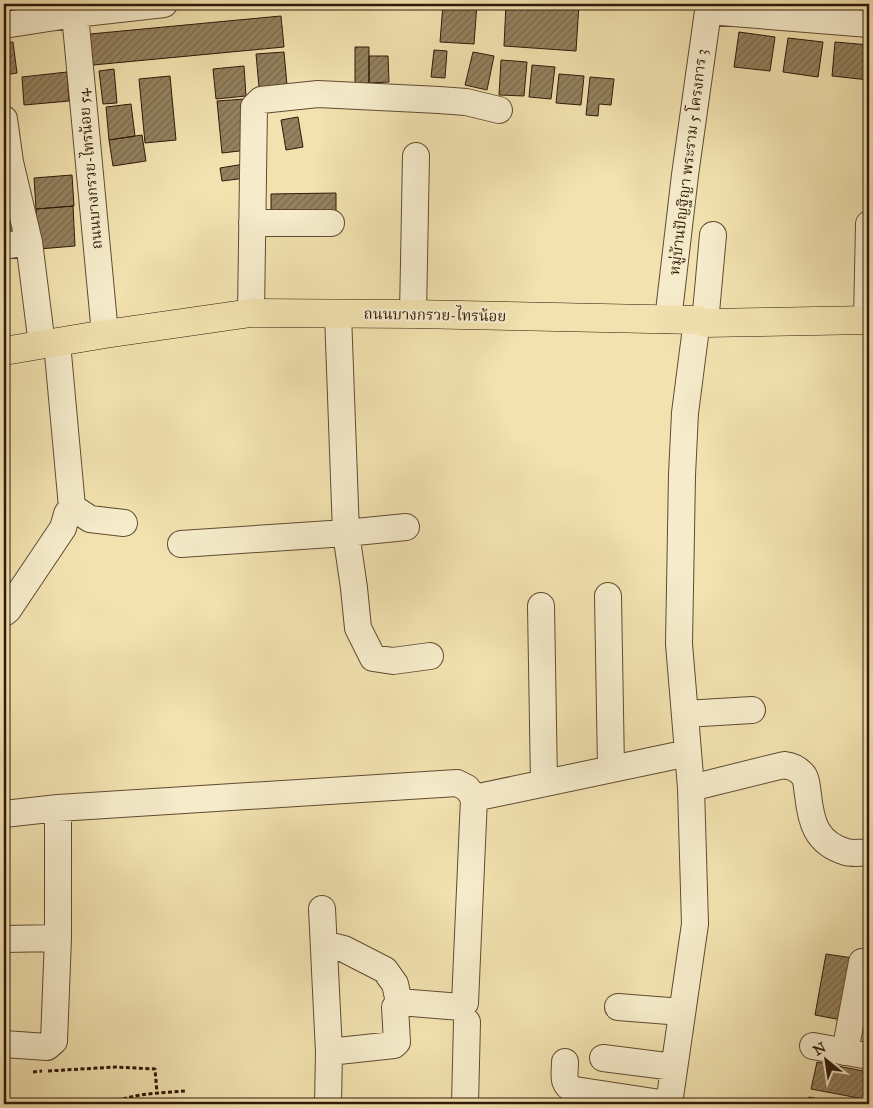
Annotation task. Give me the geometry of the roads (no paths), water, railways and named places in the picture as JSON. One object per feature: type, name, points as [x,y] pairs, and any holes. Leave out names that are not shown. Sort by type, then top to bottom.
[{"type":"main road","name":"ถนนบางกรวย-ไทรน้อย","points":[[4,350],[251,313],[413,314],[701,321],[868,320]]},
{"type":"street","points":[[4,25],[74,9],[164,4]]},
{"type":"street","points":[[708,7],[832,12],[869,24]]},
{"type":"street","name":"หมู่บ้านปัญฐิญา พระราม 5 โครงการ 3","points":[[668,320],[685,175],[708,7]]},
{"type":"street","name":"ถนนบางกรวย-ไทรน้อย 54","points":[[74,9],[105,334]]},
{"type":"street","points":[[251,313],[254,107],[261,100],[318,94],[466,102],[499,110]]},
{"type":"street","points":[[4,119],[10,162],[29,242],[49,344],[72,507],[67,514],[63,528],[28,582],[4,613]]},
{"type":"street","points":[[413,314],[416,156]]},
{"type":"street","points":[[252,223],[331,223]]},
{"type":"street","points":[[868,320],[869,224]]},
{"type":"street","points":[[565,1062],[565,1083],[567,1087],[575,1090],[668,1104],[695,924],[691,788],[679,644],[685,413],[701,321],[713,235]]},
{"type":"street","points":[[4,246],[29,242]]},
{"type":"street","points":[[338,314],[346,533],[358,628],[373,658],[393,660],[430,656]]},
{"type":"street","points":[[72,507],[90,519],[124,523]]},
{"type":"street","points":[[181,544],[406,527]]},
{"type":"street","points":[[608,596],[611,768]]},
{"type":"street","points":[[541,606],[544,782]]},
{"type":"street","points":[[685,714],[752,710]]},
{"type":"street","points":[[474,798],[688,753]]},
{"type":"street","points":[[691,788],[784,765],[792,766],[800,771],[805,778],[810,813],[815,829],[825,841],[834,847],[848,852],[869,852]]},
{"type":"street","points":[[4,814],[58,808],[457,783],[467,788],[474,798],[465,1003],[460,1007],[399,1002]]},
{"type":"street","points":[[4,1044],[47,1047],[54,1041],[58,938],[58,808]]},
{"type":"street","points":[[322,909],[329,1052],[328,1104]]},
{"type":"street","points":[[4,939],[58,938]]},
{"type":"street","points":[[324,944],[344,948],[384,970],[395,984],[399,1002]]},
{"type":"street","points":[[812,1046],[857,1054],[862,962]]},
{"type":"street","points":[[329,1052],[394,1045],[397,1042],[395,1007],[399,1002]]},
{"type":"street","points":[[618,1007],[682,1012]]},
{"type":"street","points":[[465,1104],[467,1022]]},
{"type":"street","points":[[603,1058],[674,1067]]}]
